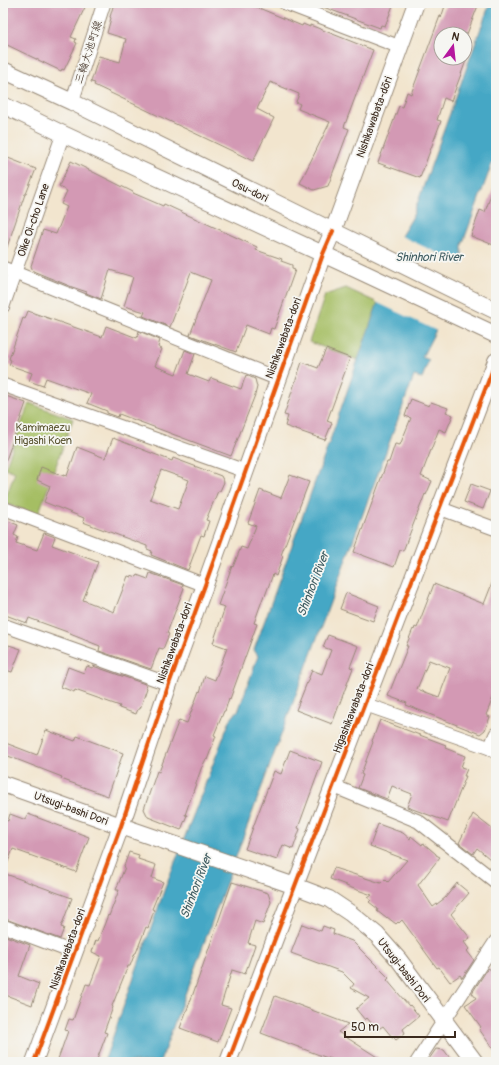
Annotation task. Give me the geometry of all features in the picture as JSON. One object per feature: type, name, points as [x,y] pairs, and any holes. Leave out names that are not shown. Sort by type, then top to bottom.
[{"type":"street","name":"三輪大池町線","points":[[72,102],[104,3]]},
{"type":"street","points":[[285,3],[400,47]]},
{"type":"street","name":"Nishikawabata-dōri","points":[[333,231],[416,3]]},
{"type":"street","name":"Osu-dori","points":[[3,70],[72,102],[496,311]]},
{"type":"street","points":[[3,105],[496,335]]},
{"type":"street","name":"Oike Oi-cho Lane","points":[[3,306],[9,270],[63,134]]},
{"type":"street","name":"Nishikawabata-dori","points":[[34,1062],[121,826],[169,684],[323,254],[333,231]]},
{"type":"street","points":[[9,270],[278,379]]},
{"type":"street","name":"Higashikawabata-dori","points":[[228,1062],[496,361]]},
{"type":"street","points":[[3,385],[245,471]]},
{"type":"street","points":[[3,508],[205,585]]},
{"type":"street","points":[[439,508],[496,529]]},
{"type":"street","points":[[3,625],[169,684]]},
{"type":"street","points":[[364,704],[493,750],[496,734]]},
{"type":"street","name":"Utsugi-bashi Dori","points":[[3,784],[329,899],[350,913],[377,935],[399,960],[475,1062]]},
{"type":"street","points":[[333,786],[418,821],[496,882]]},
{"type":"street","points":[[3,926],[75,953]]},
{"type":"street","points":[[417,1062],[496,942]]},
{"type":"green space","points":[[346,288],[378,303],[358,360],[309,342],[325,295]]},
{"type":"green space","name":"Kamimaezu Higashi Koen","points":[[29,403],[73,419],[38,515],[4,503],[15,472],[5,468]]},
{"type":"water","name":"Shinhori River","points":[[490,3],[496,3],[496,153],[462,245],[462,262],[436,330],[422,357],[429,360],[422,378],[414,376],[160,1062],[104,1062],[165,888],[230,720],[239,709],[258,656],[254,650],[329,443],[401,236],[412,218],[467,66],[473,66],[473,50]]},
{"type":"pier","points":[[399,235],[463,265],[437,331],[376,302]]},
{"type":"building","points":[[3,3],[87,3],[71,37],[76,39],[75,42],[77,43],[64,70],[62,69],[61,71],[3,43]]},
{"type":"building","points":[[114,3],[247,3],[302,26],[303,24],[310,27],[310,25],[373,50],[344,127],[349,129],[328,186],[314,190],[300,183],[330,122],[298,109],[300,104],[296,102],[299,94],[270,82],[257,109],[274,118],[253,161],[94,85],[95,83],[91,82],[99,56],[120,62],[126,39],[107,33]]},
{"type":"building","points":[[394,3],[385,26],[381,25],[380,28],[315,4]]},
{"type":"building","points":[[446,3],[479,3],[470,26],[436,26],[440,16],[441,18]]},
{"type":"building","points":[[433,35],[433,66],[464,66],[451,101],[444,98],[437,120],[441,121],[420,178],[378,163],[399,106],[402,107],[407,92],[411,94]]},
{"type":"building","points":[[3,156],[36,169],[25,194],[5,253],[3,252]]},
{"type":"building","points":[[71,161],[133,193],[163,206],[164,204],[257,247],[256,250],[282,259],[281,261],[292,265],[292,269],[295,270],[274,329],[271,328],[269,334],[246,325],[236,352],[190,335],[211,280],[191,272],[170,327],[143,316],[145,312],[124,306],[133,277],[110,270],[101,299],[33,271],[31,266],[43,230],[56,234],[67,207],[61,204],[67,191],[59,186]]},
{"type":"building","points":[[494,186],[496,187],[496,246],[471,236],[480,210],[485,212]]},
{"type":"building","points":[[28,311],[102,337],[106,326],[137,338],[139,331],[160,340],[158,347],[162,349],[155,366],[176,374],[185,350],[195,354],[188,374],[209,382],[211,378],[241,389],[246,375],[255,379],[257,387],[255,395],[231,456],[119,414],[118,417],[107,413],[107,411],[87,403],[91,394],[46,378],[43,386],[29,381],[32,373],[9,365],[11,360],[9,359],[23,318],[25,319]]},
{"type":"building","points":[[326,349],[350,358],[327,421],[332,423],[325,440],[285,426],[288,416],[284,415],[302,362],[318,368]]},
{"type":"building","points":[[3,395],[26,403],[5,463],[3,463]]},
{"type":"building","points":[[411,399],[429,406],[431,402],[448,408],[446,412],[453,415],[446,432],[439,429],[421,476],[432,481],[426,495],[425,494],[403,551],[400,550],[394,567],[354,552],[387,462],[389,462],[395,444],[400,445],[411,418],[405,416]]},
{"type":"building","points":[[113,438],[172,461],[173,458],[221,476],[224,482],[220,491],[218,491],[206,520],[209,521],[204,536],[201,535],[188,570],[151,555],[152,551],[147,549],[147,546],[83,522],[84,518],[44,502],[50,486],[37,480],[41,467],[67,476],[77,447],[105,458]],"holes":[[[161,470],[189,480],[178,509],[150,499]]]},
{"type":"building","points":[[290,475],[309,482],[281,555],[283,556],[276,576],[273,574],[265,596],[264,595],[254,623],[257,624],[230,699],[229,698],[214,735],[216,736],[207,760],[206,759],[201,769],[181,830],[148,817],[144,809],[157,771],[159,772],[179,720],[187,723],[205,676],[215,680],[227,648],[213,643],[225,607],[218,605],[232,566],[233,567],[241,547],[247,549],[256,526],[248,523],[260,490],[281,498]]},
{"type":"building","points":[[471,484],[490,491],[483,509],[464,502]]},
{"type":"building","points":[[3,519],[18,525],[14,535],[18,537],[16,543],[37,550],[44,533],[55,537],[52,545],[98,562],[83,600],[114,612],[128,576],[131,577],[131,575],[137,577],[137,575],[148,579],[150,573],[183,585],[182,587],[184,588],[167,633],[169,634],[163,649],[159,648],[151,669],[99,651],[100,646],[70,633],[29,618],[27,623],[3,614]]},
{"type":"building","points":[[495,576],[496,690],[486,715],[490,717],[485,730],[480,734],[406,705],[407,703],[388,696],[408,646],[406,646],[413,629],[414,630],[415,627],[417,628],[434,584],[484,604]],"holes":[[[429,660],[450,668],[439,697],[417,689]]]},
{"type":"building","points":[[346,593],[379,606],[373,621],[340,609]]},
{"type":"building","points":[[328,635],[358,646],[350,667],[353,668],[332,724],[296,710],[312,670],[322,674],[331,650],[323,647]]},
{"type":"building","points":[[9,645],[21,649],[12,672],[3,669],[3,662]]},
{"type":"building","points":[[87,666],[92,668],[93,666],[145,684],[147,688],[140,709],[138,709],[136,714],[119,708],[120,706],[75,690],[74,692],[61,687],[68,667],[84,673]]},
{"type":"building","points":[[380,720],[446,745],[445,748],[465,756],[461,767],[467,769],[464,776],[466,776],[448,822],[407,807],[412,794],[392,786],[387,799],[358,788],[363,775],[361,774]]},
{"type":"building","points":[[46,730],[75,741],[77,736],[123,753],[108,796],[61,779],[62,777],[3,754],[3,742],[37,755]]},
{"type":"building","points":[[290,750],[322,762],[298,828],[300,829],[293,849],[283,845],[277,860],[245,849],[274,771],[281,774]]},
{"type":"building","points":[[10,814],[26,820],[28,814],[89,837],[76,872],[13,849],[3,872],[3,819],[8,821]]},
{"type":"building","points":[[473,814],[496,832],[496,864],[477,848],[473,854],[459,843]]},
{"type":"building","points":[[378,824],[403,833],[410,839],[411,836],[422,845],[423,843],[440,857],[418,885],[433,907],[445,898],[457,883],[469,893],[451,914],[470,938],[464,942],[469,949],[467,951],[474,960],[462,978],[460,975],[450,982],[439,967],[437,968],[402,920],[396,924],[377,911],[378,909],[369,902],[371,900],[368,898],[372,895],[330,879],[334,868],[381,883],[385,879],[388,882],[407,860],[370,846]]},
{"type":"building","points":[[129,852],[139,855],[138,859],[156,865],[152,878],[163,882],[152,909],[154,910],[148,928],[146,927],[112,1006],[113,1007],[104,1032],[107,1033],[96,1062],[57,1062],[68,1031],[65,1030],[69,1019],[73,1020],[86,984],[90,985],[101,956],[92,952],[96,940],[98,941],[108,915],[109,916],[119,890],[116,890]]},
{"type":"building","points":[[3,873],[72,898],[61,927],[64,928],[60,939],[3,918]]},
{"type":"building","points":[[232,882],[268,893],[271,902],[263,924],[255,921],[248,943],[255,945],[245,974],[232,970],[221,1005],[231,1008],[218,1042],[180,1028]]},
{"type":"building","points":[[302,924],[321,931],[323,926],[334,930],[333,934],[352,941],[389,978],[387,980],[419,1016],[403,1029],[405,1033],[396,1040],[383,1026],[377,1030],[367,1018],[365,1020],[356,1009],[369,998],[351,988],[354,984],[342,972],[291,953]]},
{"type":"building","points":[[3,935],[30,945],[19,976],[39,984],[32,1005],[3,994]]},
{"type":"building","points":[[488,968],[496,973],[496,1053],[479,1029],[481,1027],[465,1005],[476,998],[472,993]]},
{"type":"building","points":[[275,996],[348,1024],[338,1032],[385,1062],[338,1062],[261,1033]]},
{"type":"building","points":[[436,1049],[444,1050],[453,1062],[427,1062]]},
{"type":"cycle path","points":[[34,1062],[121,826],[169,684],[323,254],[333,231]]},
{"type":"cycle path","points":[[228,1062],[496,361]]}]
